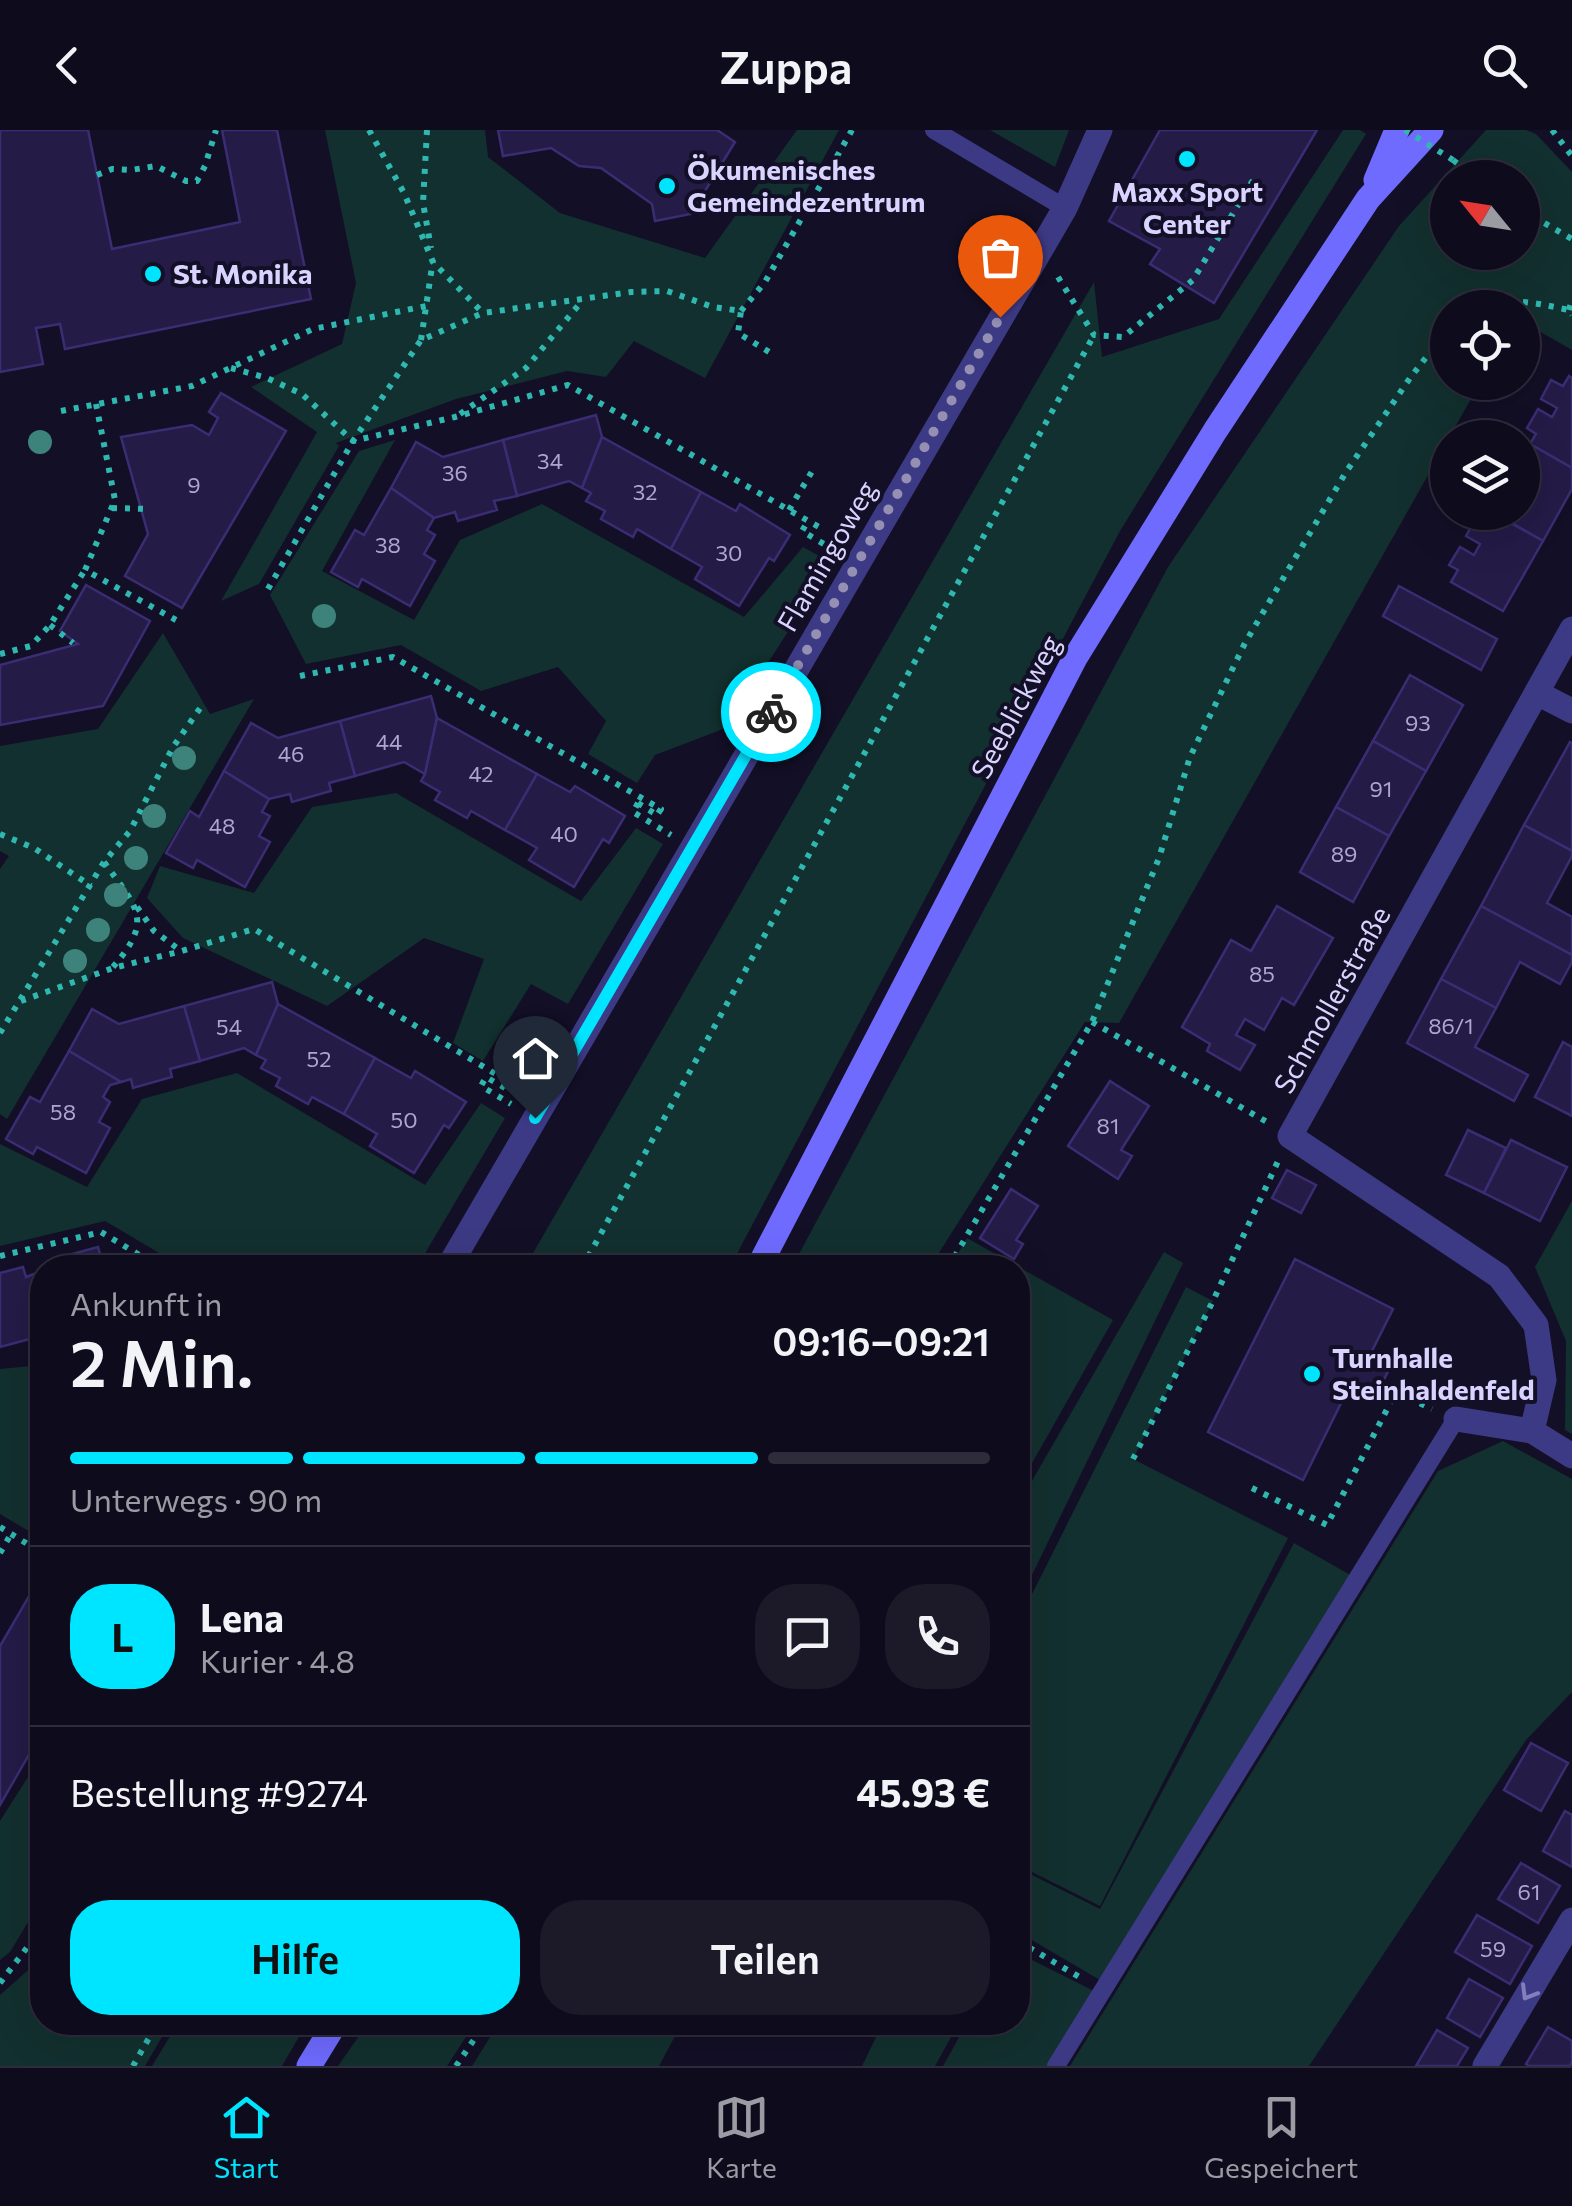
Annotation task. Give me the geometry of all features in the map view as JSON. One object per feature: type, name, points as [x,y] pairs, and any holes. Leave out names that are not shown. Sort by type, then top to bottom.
[{"type":"main road","name":"Seeblickweg","points":[[1368,198],[1397,130]]},
{"type":"main road","name":"Seeblickweg","points":[[765,1255],[1075,658],[1215,432],[1368,198],[1431,130]]},
{"type":"main road","points":[[308,2066],[328,2035]]},
{"type":"street","name":"Flamingoweg","points":[[456,1255],[1064,208],[1100,130]]},
{"type":"street","name":"Schmollerstraße","points":[[1532,1431],[1544,1380],[1536,1325],[1499,1276],[1290,1136],[1572,629]]},
{"type":"street","points":[[1536,693],[1572,712]]},
{"type":"street","points":[[1456,1420],[1532,1431],[1572,1456]]},
{"type":"street","points":[[1485,2066],[1572,1920]]},
{"type":"lane","points":[[934,130],[1064,208]]},
{"type":"lane","points":[[1056,2066],[1456,1420]]},
{"type":"path","points":[[97,175],[112,169],[156,166],[186,181],[196,181],[216,130]]},
{"type":"path","points":[[368,130],[404,193],[433,262],[483,312]]},
{"type":"path","points":[[268,588],[353,441],[421,340],[433,262],[423,204],[427,130]]},
{"type":"path","points":[[774,355],[738,332],[742,311],[765,282],[852,130]]},
{"type":"path","points":[[1405,130],[1453,160]]},
{"type":"path","points":[[1552,130],[1572,156]]},
{"type":"path","points":[[1094,335],[1123,337],[1193,280],[1253,180]]},
{"type":"path","points":[[1540,220],[1572,239]]},
{"type":"path","points":[[1037,254],[1063,283],[1094,335]]},
{"type":"path","points":[[421,340],[483,312],[631,292],[667,291],[713,307],[742,311]]},
{"type":"path","points":[[455,417],[526,368],[583,300]]},
{"type":"path","points":[[1540,305],[1570,312],[1572,300]]},
{"type":"path","points":[[61,411],[192,386],[313,329],[426,306]]},
{"type":"path","points":[[589,1255],[1094,335]]},
{"type":"path","points":[[956,1255],[1092,1022],[1160,858],[1190,758],[1246,642],[1346,472],[1430,352]]},
{"type":"path","points":[[231,368],[302,394],[353,441]]},
{"type":"path","points":[[353,441],[568,385],[819,527],[816,532],[805,526],[802,532],[857,564]]},
{"type":"path","points":[[0,654],[31,646],[50,625],[86,570],[112,508],[115,500],[96,404]]},
{"type":"path","points":[[789,510],[814,468]]},
{"type":"path","points":[[112,508],[151,509]]},
{"type":"path","points":[[86,570],[176,620]]},
{"type":"path","points":[[50,625],[73,643]]},
{"type":"path","points":[[300,676],[393,657],[661,808],[657,815],[638,804],[633,812],[692,847]]},
{"type":"path","points":[[0,1033],[104,862],[130,831],[173,747],[203,704]]},
{"type":"path","points":[[0,834],[34,848],[91,886]]},
{"type":"path","points":[[104,862],[154,932],[182,951]]},
{"type":"path","points":[[112,968],[127,952],[138,925],[134,904]]},
{"type":"path","points":[[21,1001],[112,968],[254,929],[510,1082],[506,1088],[486,1076],[480,1086],[535,1118]]},
{"type":"path","points":[[1092,1022],[1290,1136],[1133,1459]]},
{"type":"path","points":[[0,1256],[100,1232],[139,1255]]},
{"type":"path","points":[[1252,1488],[1327,1525],[1396,1392],[1456,1420]]},
{"type":"path","points":[[0,1528],[30,1546]]},
{"type":"path","points":[[0,1553],[11,1534]]},
{"type":"path","points":[[0,1983],[30,1944]]},
{"type":"path","points":[[1030,1949],[1103,1991]]},
{"type":"path","points":[[134,2066],[151,2035]]},
{"type":"path","points":[[456,2066],[477,2035]]},
{"type":"green space","points":[[325,130],[485,130],[488,157],[560,213],[705,258],[797,130],[839,130],[705,378],[634,341],[606,377],[567,371],[456,399],[336,443],[339,446],[259,584],[221,601],[317,432],[251,387],[342,344],[356,283]]},
{"type":"green space","points":[[990,130],[1069,130],[1055,167]]},
{"type":"green space","points":[[1343,130],[1366,134],[1120,531],[736,1255],[532,1255],[1094,282],[1102,357],[1219,319]]},
{"type":"green space","points":[[1486,130],[1526,130],[1536,134],[1572,172],[1572,350],[1540,332],[1540,290],[1430,290],[1430,400],[1470,400],[1459,420],[1430,420],[1430,472],[1119,1023],[1085,1022],[938,1255],[798,1255],[1168,567],[1399,226],[1430,192],[1430,270],[1540,270],[1540,160],[1459,160]]},
{"type":"green space","points":[[395,440],[322,571],[414,620],[460,540],[542,504],[744,617],[803,547],[832,563],[726,728],[655,755],[637,783],[588,754],[606,721],[558,667],[481,691],[401,645],[306,664],[270,595],[359,451]]},
{"type":"green space","points":[[163,633],[210,714],[254,699],[7,1119],[0,1114],[0,869],[9,856],[0,851],[0,746],[98,729]]},
{"type":"green space","points":[[396,793],[581,901],[636,828],[663,844],[568,1004],[531,984],[483,1061],[453,1043],[484,959],[424,938],[327,1006],[183,938],[147,898],[160,866],[254,893],[312,807]]},
{"type":"green space","points":[[237,1073],[425,1185],[481,1103],[505,1118],[424,1255],[163,1255],[105,1221],[0,1246],[0,1144],[87,1187],[142,1099]]},
{"type":"green space","points":[[1572,1201],[1572,1434],[1565,1430],[1566,1341],[1535,1267]]},
{"type":"green space","points":[[967,1238],[997,1255],[957,1255]]},
{"type":"green space","points":[[1164,1252],[1183,1263],[1030,1579],[1030,1484]]},
{"type":"green space","points":[[1030,1273],[1113,1320],[1030,1467]]},
{"type":"green space","points":[[1186,1287],[1213,1301],[1133,1459],[1288,1538],[1100,1906],[1030,1871],[1030,1598]]},
{"type":"green space","points":[[30,1366],[30,1532],[0,1514],[0,1369]]},
{"type":"green space","points":[[1503,1441],[1572,1479],[1572,1692],[1526,1740],[1309,2066],[1070,2066],[1438,1471]]},
{"type":"green space","points":[[1294,1543],[1354,1577],[1100,1980],[1030,1939],[1030,1874],[1100,1909]]},
{"type":"green space","points":[[30,1774],[30,1919],[10,1952],[0,1960],[0,1821]]},
{"type":"green space","points":[[1030,1959],[1096,1992],[1051,2066],[943,2066],[960,2035],[1030,2035]]},
{"type":"green space","points":[[30,1969],[30,2035],[163,2035],[145,2066],[0,2066],[0,1995]]},
{"type":"green space","points":[[170,2035],[300,2035],[282,2066],[152,2066]]},
{"type":"green space","points":[[359,2035],[467,2035],[447,2066],[338,2066]]},
{"type":"green space","points":[[491,2035],[676,2035],[659,2066],[472,2066]]},
{"type":"green space","points":[[877,2035],[952,2035],[935,2066],[862,2066]]},
{"type":"building","name":"St. Monika","points":[[0,130],[88,130],[112,249],[240,222],[222,130],[277,130],[311,299],[65,349],[60,324],[36,328],[43,364],[0,372]]},
{"type":"building","name":"Ökumenisches Gemeindezentrum","points":[[498,130],[717,130],[735,142],[691,214],[655,221],[652,204],[601,168],[579,166],[551,148],[503,156]]},
{"type":"building","points":[[1160,130],[1317,130],[1214,303],[1150,264],[1160,249],[1109,221]]},
{"type":"building","points":[[1569,376],[1572,378],[1572,468],[1540,450],[1540,420],[1532,420],[1538,409],[1552,417],[1557,408],[1541,399],[1551,380],[1563,386]]},
{"type":"building","points":[[221,393],[286,431],[182,608],[125,576],[148,534],[121,437],[192,425],[209,435],[218,418],[209,412]]},
{"type":"building","points":[[596,415],[602,437],[582,488],[569,481],[517,496],[503,440]]},
{"type":"building","points":[[602,437],[701,492],[671,549],[637,529],[633,537],[601,519],[605,511],[586,501],[591,493],[582,488]]},
{"type":"building","points":[[503,440],[517,496],[494,501],[497,510],[458,521],[455,512],[434,518],[391,488],[416,442],[443,457]]},
{"type":"building","points":[[1540,450],[1572,468],[1572,489],[1543,541],[1524,530],[1540,530]]},
{"type":"building","points":[[391,488],[434,518],[427,530],[435,535],[424,554],[435,561],[410,606],[362,579],[358,587],[331,572],[355,530],[364,535]]},
{"type":"building","points":[[701,492],[736,511],[740,504],[790,535],[774,561],[769,558],[739,606],[695,579],[702,567],[671,549]]},
{"type":"building","points":[[1469,530],[1523,530],[1543,541],[1503,611],[1451,582],[1458,570],[1449,565],[1460,547],[1474,555],[1480,544],[1466,536]]},
{"type":"building","points":[[86,585],[150,621],[103,706],[0,725],[0,665],[78,644],[60,631]]},
{"type":"building","points":[[1399,586],[1497,639],[1481,670],[1383,616]]},
{"type":"building","points":[[1410,675],[1463,705],[1426,771],[1373,741]]},
{"type":"building","points":[[431,696],[437,718],[425,774],[404,762],[355,776],[340,721]]},
{"type":"building","points":[[437,718],[537,774],[505,830],[471,811],[467,818],[435,800],[440,792],[421,781]]},
{"type":"building","points":[[340,721],[355,776],[329,783],[331,791],[292,802],[290,794],[269,799],[224,771],[251,723],[278,738]]},
{"type":"building","points":[[1373,741],[1426,771],[1389,836],[1336,807]]},
{"type":"building","points":[[1572,743],[1572,851],[1524,825]]},
{"type":"building","points":[[224,771],[269,799],[262,812],[270,816],[259,836],[270,842],[245,887],[197,860],[193,868],[166,853],[190,811],[199,817]]},
{"type":"building","points":[[537,774],[570,792],[575,786],[625,816],[609,843],[603,839],[574,887],[529,860],[537,848],[505,830]]},
{"type":"building","points":[[1336,807],[1389,836],[1353,902],[1300,872]]},
{"type":"building","points":[[1524,825],[1572,851],[1547,903],[1572,917],[1572,955],[1481,906]]},
{"type":"building","points":[[1277,906],[1333,938],[1294,1005],[1282,998],[1264,1030],[1245,1019],[1236,1035],[1255,1045],[1240,1070],[1207,1051],[1210,1044],[1182,1027],[1231,940],[1251,951]]},
{"type":"building","points":[[1481,906],[1572,955],[1560,984],[1520,962],[1496,1008],[1441,979]]},
{"type":"building","points":[[1441,979],[1496,1008],[1475,1047],[1528,1075],[1514,1101],[1407,1043]]},
{"type":"building","points":[[272,982],[278,1004],[256,1055],[244,1048],[200,1061],[184,1006]]},
{"type":"building","points":[[278,1004],[375,1058],[344,1114],[312,1097],[308,1104],[276,1086],[280,1078],[261,1068],[266,1060],[256,1055]]},
{"type":"building","points":[[184,1006],[200,1061],[170,1069],[172,1077],[133,1088],[131,1079],[121,1082],[69,1051],[92,1009],[119,1024]]},
{"type":"building","points":[[1563,1042],[1572,1047],[1572,1116],[1535,1097]]},
{"type":"building","points":[[69,1051],[121,1082],[110,1085],[103,1097],[110,1102],[99,1122],[110,1128],[86,1173],[37,1147],[33,1154],[6,1139],[30,1097],[40,1102]]},
{"type":"building","points":[[375,1058],[411,1078],[415,1071],[466,1102],[449,1128],[444,1125],[414,1173],[370,1146],[377,1134],[344,1114]]},
{"type":"building","points":[[1110,1081],[1149,1106],[1121,1150],[1132,1156],[1118,1179],[1068,1146]]},
{"type":"building","points":[[1468,1130],[1506,1148],[1484,1193],[1446,1175]]},
{"type":"building","points":[[1511,1140],[1567,1167],[1540,1221],[1484,1193]]},
{"type":"building","points":[[1287,1170],[1316,1185],[1301,1213],[1272,1198]]},
{"type":"building","points":[[1011,1189],[1038,1206],[1016,1240],[1023,1244],[1016,1255],[1008,1255],[980,1238]]},
{"type":"building","points":[[98,1247],[100,1255],[69,1255]]},
{"type":"building","name":"Turnhalle Steinhaldenfeld","points":[[1295,1259],[1393,1309],[1369,1357],[1390,1367],[1377,1394],[1352,1381],[1303,1480],[1208,1432]]},
{"type":"building","points":[[23,1267],[26,1277],[30,1276],[30,1339],[0,1347],[0,1273]]},
{"type":"building","points":[[30,1594],[30,1753],[0,1805],[0,1646]]},
{"type":"building","points":[[1531,1743],[1568,1763],[1541,1811],[1504,1790]]},
{"type":"building","points":[[1565,1811],[1572,1815],[1572,1867],[1543,1851]]},
{"type":"building","points":[[1521,1863],[1560,1886],[1538,1923],[1498,1899]]},
{"type":"building","points":[[1477,1915],[1532,1946],[1510,1984],[1455,1952]]},
{"type":"building","points":[[1469,1979],[1503,1998],[1480,2037],[1447,2018]]},
{"type":"building","points":[[1548,2027],[1572,2041],[1570,2066],[1526,2064]]},
{"type":"building","points":[[1437,2030],[1468,2048],[1457,2066],[1416,2066]]},
{"type":"way so far","points":[[771,712],[1000,317]]},
{"type":"place","name":"Maxx Sport Center","points":[[1187,159]]},
{"type":"place","name":"Ökumenisches Gemeindezentrum","points":[[667,186]]},
{"type":"place","name":"St. Monika","points":[[153,274]]},
{"type":"place","name":"Turnhalle Steinhaldenfeld","points":[[1312,1374]]},
{"type":"route","points":[[535,1118],[771,712]]}]
